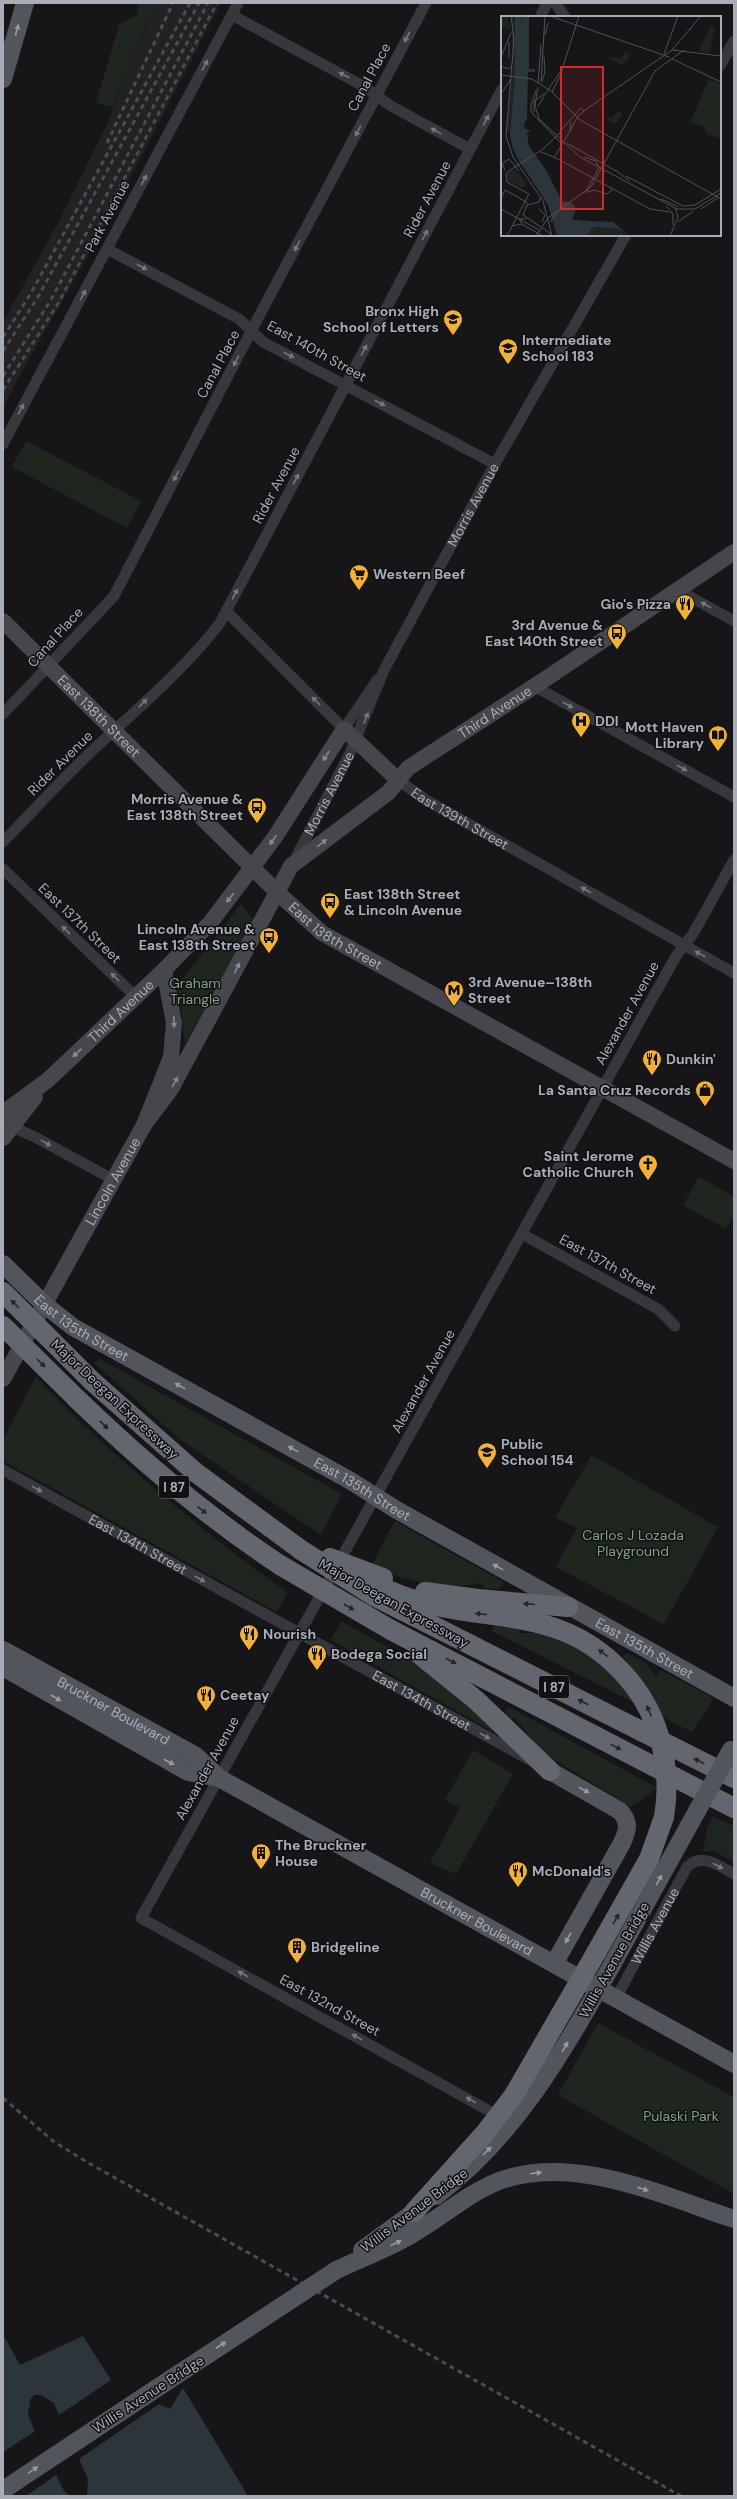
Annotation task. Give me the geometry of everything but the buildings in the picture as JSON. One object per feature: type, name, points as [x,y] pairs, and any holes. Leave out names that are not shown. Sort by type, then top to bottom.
[{"type":"highway","name":"Major Deegan Expressway","points":[[3,1292],[92,1381],[195,1472],[272,1529],[302,1547],[379,1586],[734,1778]]},
{"type":"highway","name":"Major Deegan Expressway","points":[[3,1326],[76,1398],[167,1482],[223,1526],[280,1565],[391,1630],[734,1808]]},
{"type":"highway","points":[[302,1547],[330,1558],[379,1586],[412,1600],[438,1608],[513,1617],[559,1628],[601,1651],[630,1681],[648,1708],[663,1749],[667,1777],[664,1817],[649,1859],[604,1958],[514,2095],[486,2133],[414,2212]]},
{"type":"highway","points":[[379,1586],[418,1590],[446,1595],[568,1607]]},
{"type":"highway","points":[[391,1630],[464,1690],[550,1771]]},
{"type":"main road","points":[[3,79],[6,56],[25,3]]},
{"type":"main road","name":"Third Avenue","points":[[144,1125],[171,1089],[278,893],[291,866],[389,792],[408,768],[534,686],[734,552]]},
{"type":"main road","name":"East 138th Street","points":[[3,621],[50,665],[278,893],[311,924],[334,940],[603,1087],[734,1161]]},
{"type":"main road","name":"East 139th Street","points":[[344,729],[398,780]]},
{"type":"main road","name":"Morris Avenue","points":[[253,867],[275,837],[344,729]]},
{"type":"main road","name":"Third Avenue","points":[[5,1127],[48,1080],[164,970],[210,923],[253,867]]},
{"type":"main road","name":"Lincoln Avenue","points":[[3,1379],[8,1357],[45,1305],[144,1125],[166,1071],[173,1044],[173,1011],[164,970]]},
{"type":"main road","name":"East 135th Street","points":[[3,1264],[45,1305],[73,1327],[376,1497],[568,1607],[734,1698]]},
{"type":"main road","name":"Bruckner Boulevard","points":[[3,1650],[196,1756],[219,1778],[734,2064]]},
{"type":"main road","name":"Bruckner Boulevard","points":[[3,1668],[188,1772],[219,1778]]},
{"type":"main road","name":"Willis Avenue Bridge","points":[[604,1958],[697,1811],[733,1748]]},
{"type":"main road","name":"East 134th Street","points":[[550,1771],[620,1810],[626,1820],[628,1828],[626,1835],[554,1964]]},
{"type":"main road","points":[[335,2271],[409,2236],[463,2200],[500,2181],[518,2176],[553,2172],[587,2174],[606,2177],[734,2218]]},
{"type":"main road","name":"Willis Avenue Bridge","points":[[3,2490],[335,2271],[414,2212]]},
{"type":"street","name":"Park Avenue","points":[[3,444],[238,3]]},
{"type":"street","name":"Canal Place","points":[[3,714],[50,665],[72,638],[114,596],[252,331],[426,3]]},
{"type":"street","points":[[540,16],[547,3]]},
{"type":"street","points":[[555,3],[564,16]]},
{"type":"street","points":[[232,15],[363,86],[376,96],[470,149]]},
{"type":"street","points":[[721,64],[734,41]]},
{"type":"street","name":"Rider Avenue","points":[[3,842],[92,751],[207,640],[226,611],[501,91]]},
{"type":"street","name":"Morris Avenue","points":[[291,866],[356,741],[384,670],[495,464],[625,236]]},
{"type":"street","name":"East 140th Street","points":[[107,249],[239,319],[263,342],[346,384],[495,464]]},
{"type":"street","points":[[678,590],[734,621]]},
{"type":"street","name":"East 139th Street","points":[[226,611],[344,729]]},
{"type":"street","points":[[344,729],[384,670]]},
{"type":"street","points":[[534,686],[734,797]]},
{"type":"street","name":"East 139th Street","points":[[398,780],[426,800],[734,972]]},
{"type":"street","name":"Alexander Avenue","points":[[141,1918],[603,1087],[684,945],[693,934],[734,860]]},
{"type":"street","name":"East 137th Street","points":[[3,869],[136,997]]},
{"type":"street","points":[[5,1127],[36,1137],[114,1180]]},
{"type":"street","name":"East 137th Street","points":[[522,1234],[658,1309],[675,1326]]},
{"type":"street","name":"East 134th Street","points":[[3,1470],[550,1771]]},
{"type":"street","name":"Willis Avenue","points":[[616,1998],[691,1862],[701,1860],[710,1862],[734,1874]]},
{"type":"street","name":"East 132nd Street","points":[[141,1918],[505,2119],[534,2078],[588,1982]]},
{"type":"shaded area","points":[[156,3],[221,3],[105,226],[17,380],[3,409],[3,322],[59,221],[108,122],[139,40]]},
{"type":"shaded area","points":[[3,2334],[20,2365],[83,2336],[111,2380],[183,2388],[248,2496],[3,2496]]},
{"type":"green space","points":[[137,3],[156,3],[139,40],[113,107],[96,103],[119,24],[138,15]]},
{"type":"green space","points":[[26,441],[141,501],[127,528],[12,467]]},
{"type":"green space","name":"Graham Triangle","points":[[241,904],[254,921],[185,1044],[180,1001],[175,989]]},
{"type":"green space","points":[[699,1177],[734,1197],[734,1215],[726,1229],[683,1205]]},
{"type":"green space","points":[[100,1359],[342,1494],[321,1535],[182,1441],[94,1363]]},
{"type":"green space","points":[[36,1377],[113,1453],[154,1488],[241,1559],[288,1592],[277,1612],[3,1461],[3,1439]]},
{"type":"green space","name":"Carlos J Lozada Playground","points":[[592,1455],[718,1527],[664,1624],[556,1567],[577,1528],[555,1517]]},
{"type":"green space","points":[[395,1521],[505,1583],[496,1589],[485,1588],[481,1583],[453,1586],[425,1584],[398,1576],[372,1564]]},
{"type":"green space","points":[[341,1621],[402,1655],[456,1692],[494,1727],[492,1731],[331,1640]]},
{"type":"green space","points":[[495,1625],[519,1628],[520,1633],[539,1633],[563,1640],[648,1690],[623,1657],[627,1653],[644,1662],[656,1676],[660,1670],[710,1696],[713,1700],[692,1732],[492,1631]]},
{"type":"green space","points":[[511,1708],[658,1788],[631,1807],[542,1752],[515,1718],[509,1721],[505,1715],[506,1709]]},
{"type":"green space","points":[[473,1750],[513,1774],[456,1874],[430,1863],[460,1808],[445,1800]]},
{"type":"green space","points":[[713,1816],[734,1826],[734,1862],[714,1851],[703,1852],[707,1828]]},
{"type":"green space","name":"Pulaski Park","points":[[598,2023],[734,2097],[734,2194],[558,2095]]},
{"type":"pier","points":[[111,2380],[183,2388],[170,2409],[159,2404],[79,2459],[88,2479],[87,2496],[70,2496],[64,2491],[56,2475],[26,2496],[3,2496],[3,2452],[35,2431],[28,2415],[30,2400],[34,2395],[41,2395],[54,2403],[59,2415]]},
{"type":"railway","points":[[107,143],[173,3]]},
{"type":"railway","points":[[3,337],[31,293],[190,3]]},
{"type":"railway","points":[[3,351],[38,297],[199,3]]},
{"type":"railway","points":[[3,376],[52,298],[208,3]]},
{"type":"railway","points":[[3,390],[59,302],[217,3]]},
{"type":"railway","points":[[3,2098],[53,2141],[85,2161],[681,2496]]},
{"type":"place","name":"Bronx High School of Letters","points":[[453,336]]},
{"type":"place","name":"Intermediate School 183","points":[[508,365]]},
{"type":"place","name":"Western Beef","points":[[359,591]]},
{"type":"place","name":"Gio's Pizza","points":[[685,621]]},
{"type":"place","name":"3rd Avenue & East 140th Street","points":[[617,650]]},
{"type":"place","name":"DDI","points":[[581,738]]},
{"type":"place","name":"Mott Haven Library","points":[[718,752]]},
{"type":"place","name":"Morris Avenue & East 138th Street","points":[[257,824]]},
{"type":"place","name":"East 138th Street & Lincoln Avenue","points":[[330,919]]},
{"type":"place","name":"Lincoln Avenue & East 138th Street","points":[[269,954]]},
{"type":"place","name":"3rd Avenue–138th Street","points":[[454,1007]]},
{"type":"place","name":"Dunkin'","points":[[652,1076]]},
{"type":"place","name":"La Santa Cruz Records","points":[[705,1107]]},
{"type":"place","name":"Saint Jerome Catholic Church","points":[[648,1181]]},
{"type":"place","name":"Public School 154","points":[[487,1469]]},
{"type":"place","name":"Nourish","points":[[249,1651]]},
{"type":"place","name":"Bodega Social","points":[[317,1671]]},
{"type":"place","name":"Ceetay","points":[[206,1712]]},
{"type":"place","name":"The Bruckner House","points":[[261,1870]]},
{"type":"place","name":"McDonald's","points":[[518,1888]]},
{"type":"place","name":"Bridgeline","points":[[297,1964]]}]
